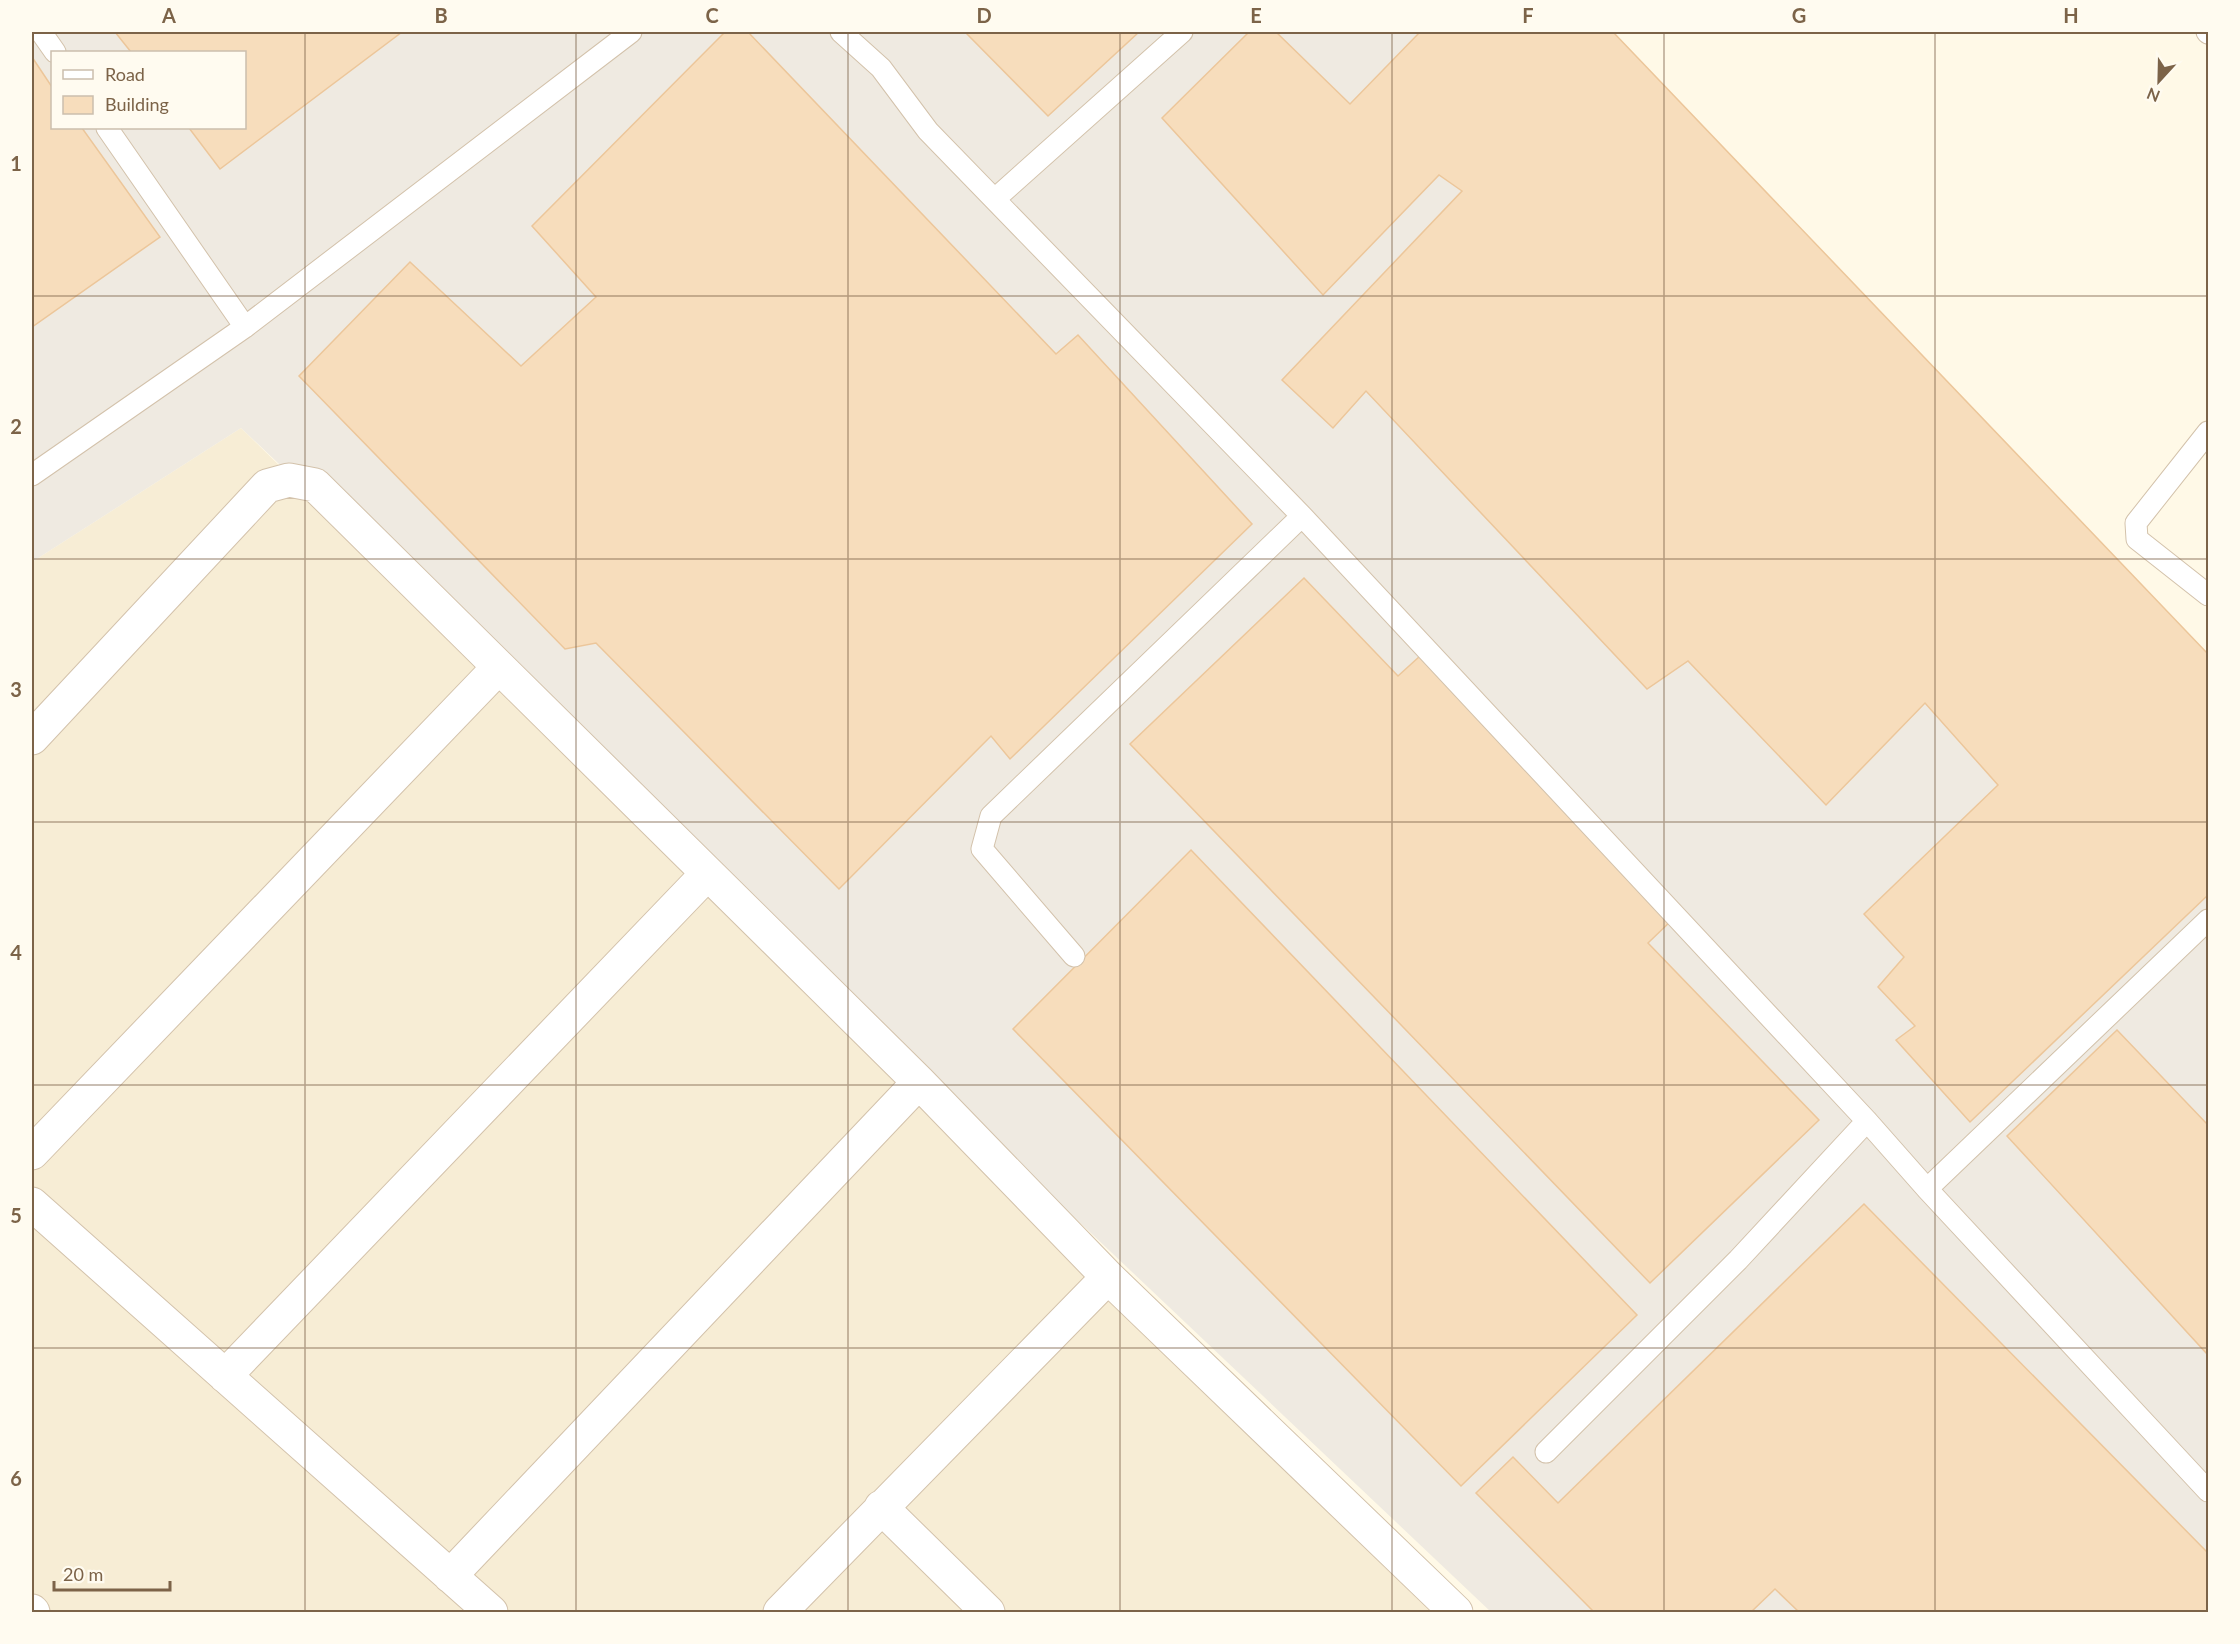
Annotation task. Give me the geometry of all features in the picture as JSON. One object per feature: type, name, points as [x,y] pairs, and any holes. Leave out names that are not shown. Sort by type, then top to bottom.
[{"type":"street","points":[[32,738],[267,486],[289,480],[315,485],[706,875],[919,1082],[1108,1277],[1456,1612]]},
{"type":"street","points":[[32,1153],[498,668]]},
{"type":"street","points":[[225,1376],[706,875]]},
{"type":"street","points":[[450,1576],[919,1082]]},
{"type":"street","points":[[32,1204],[491,1612]]},
{"type":"street","points":[[780,1612],[1108,1277]]},
{"type":"street","points":[[881,1507],[988,1612]]},
{"type":"lane","points":[[41,32],[54,51]]},
{"type":"lane","points":[[32,475],[245,327],[631,32]]},
{"type":"lane","points":[[842,32],[881,68],[928,130],[1302,516],[1868,1121],[1927,1189],[2208,1491]]},
{"type":"lane","points":[[996,198],[1182,32]]},
{"type":"lane","points":[[108,129],[245,327]]},
{"type":"lane","points":[[2208,432],[2136,523],[2137,539],[2208,595]]},
{"type":"lane","points":[[1074,956],[982,849],[991,816],[1302,516]]},
{"type":"lane","points":[[1927,1189],[2208,920]]},
{"type":"lane","points":[[1546,1452],[1738,1260],[1868,1121]]},
{"type":"shaded area","points":[[32,32],[1592,32],[2208,722],[2208,1612],[1491,1612],[241,428],[32,562]]},
{"type":"shaded area","points":[[241,428],[1108,1277],[1472,1612],[32,1612],[32,562]]},
{"type":"building","points":[[115,32],[402,32],[220,169],[190,129],[246,129],[246,51],[130,51]]},
{"type":"building","points":[[725,32],[748,32],[1056,354],[1078,335],[1252,524],[1010,759],[991,736],[839,889],[596,643],[565,649],[299,376],[410,262],[521,366],[596,297],[532,226]]},
{"type":"building","points":[[969,32],[1139,32],[1048,116],[967,34]]},
{"type":"building","points":[[1249,32],[1276,32],[1350,104],[1420,32],[1613,32],[2208,654],[2208,895],[1970,1122],[1896,1040],[1915,1026],[1878,987],[1904,957],[1864,914],[1998,785],[1925,703],[1826,805],[1688,661],[1647,689],[1366,391],[1333,428],[1282,380],[1462,191],[1439,175],[1323,295],[1162,118]]},
{"type":"building","points":[[32,57],[51,86],[51,129],[83,129],[160,237],[32,327]]},
{"type":"building","points":[[1304,578],[1398,676],[1420,656],[1673,919],[1648,943],[1819,1120],[1650,1283],[1130,744]]},
{"type":"building","points":[[1191,850],[1637,1315],[1461,1486],[1013,1029]]},
{"type":"building","points":[[2117,1030],[2208,1125],[2208,1355],[2007,1136]]},
{"type":"building","points":[[1864,1204],[2208,1553],[2208,1612],[1799,1612],[1775,1589],[1751,1612],[1594,1612],[1476,1493],[1513,1457],[1558,1503]]}]
